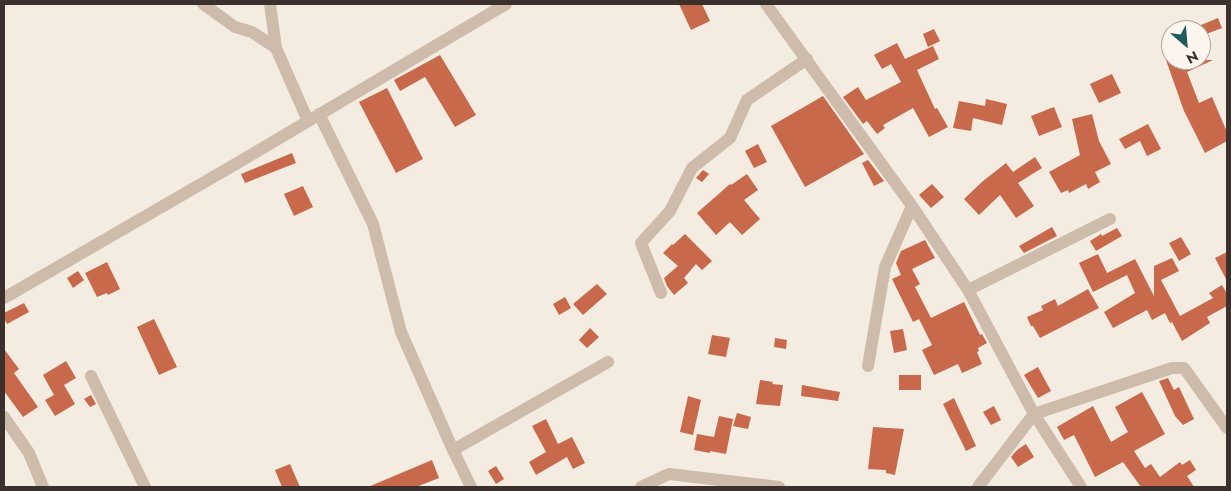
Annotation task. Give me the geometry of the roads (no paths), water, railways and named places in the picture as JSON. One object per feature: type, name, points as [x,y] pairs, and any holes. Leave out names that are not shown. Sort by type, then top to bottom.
[{"type":"street","points":[[203,4],[235,27],[252,32],[276,48]]},
{"type":"street","points":[[270,4],[276,48],[308,121]]},
{"type":"street","points":[[4,298],[506,4]]},
{"type":"street","points":[[766,4],[912,206],[968,290],[1034,414],[1081,487]]},
{"type":"street","points":[[661,293],[641,243],[670,212],[692,168],[730,138],[747,100],[806,59]]},
{"type":"street","points":[[319,114],[373,224],[401,332],[471,487]]},
{"type":"street","points":[[868,366],[885,267],[912,206]]},
{"type":"street","points":[[968,290],[1110,219]]},
{"type":"street","points":[[453,450],[608,362]]},
{"type":"street","points":[[978,487],[1034,414],[1172,368],[1184,368],[1227,428]]},
{"type":"street","points":[[91,376],[145,487]]},
{"type":"street","points":[[4,417],[29,453],[43,487]]},
{"type":"street","points":[[641,487],[669,474],[779,487]]}]
